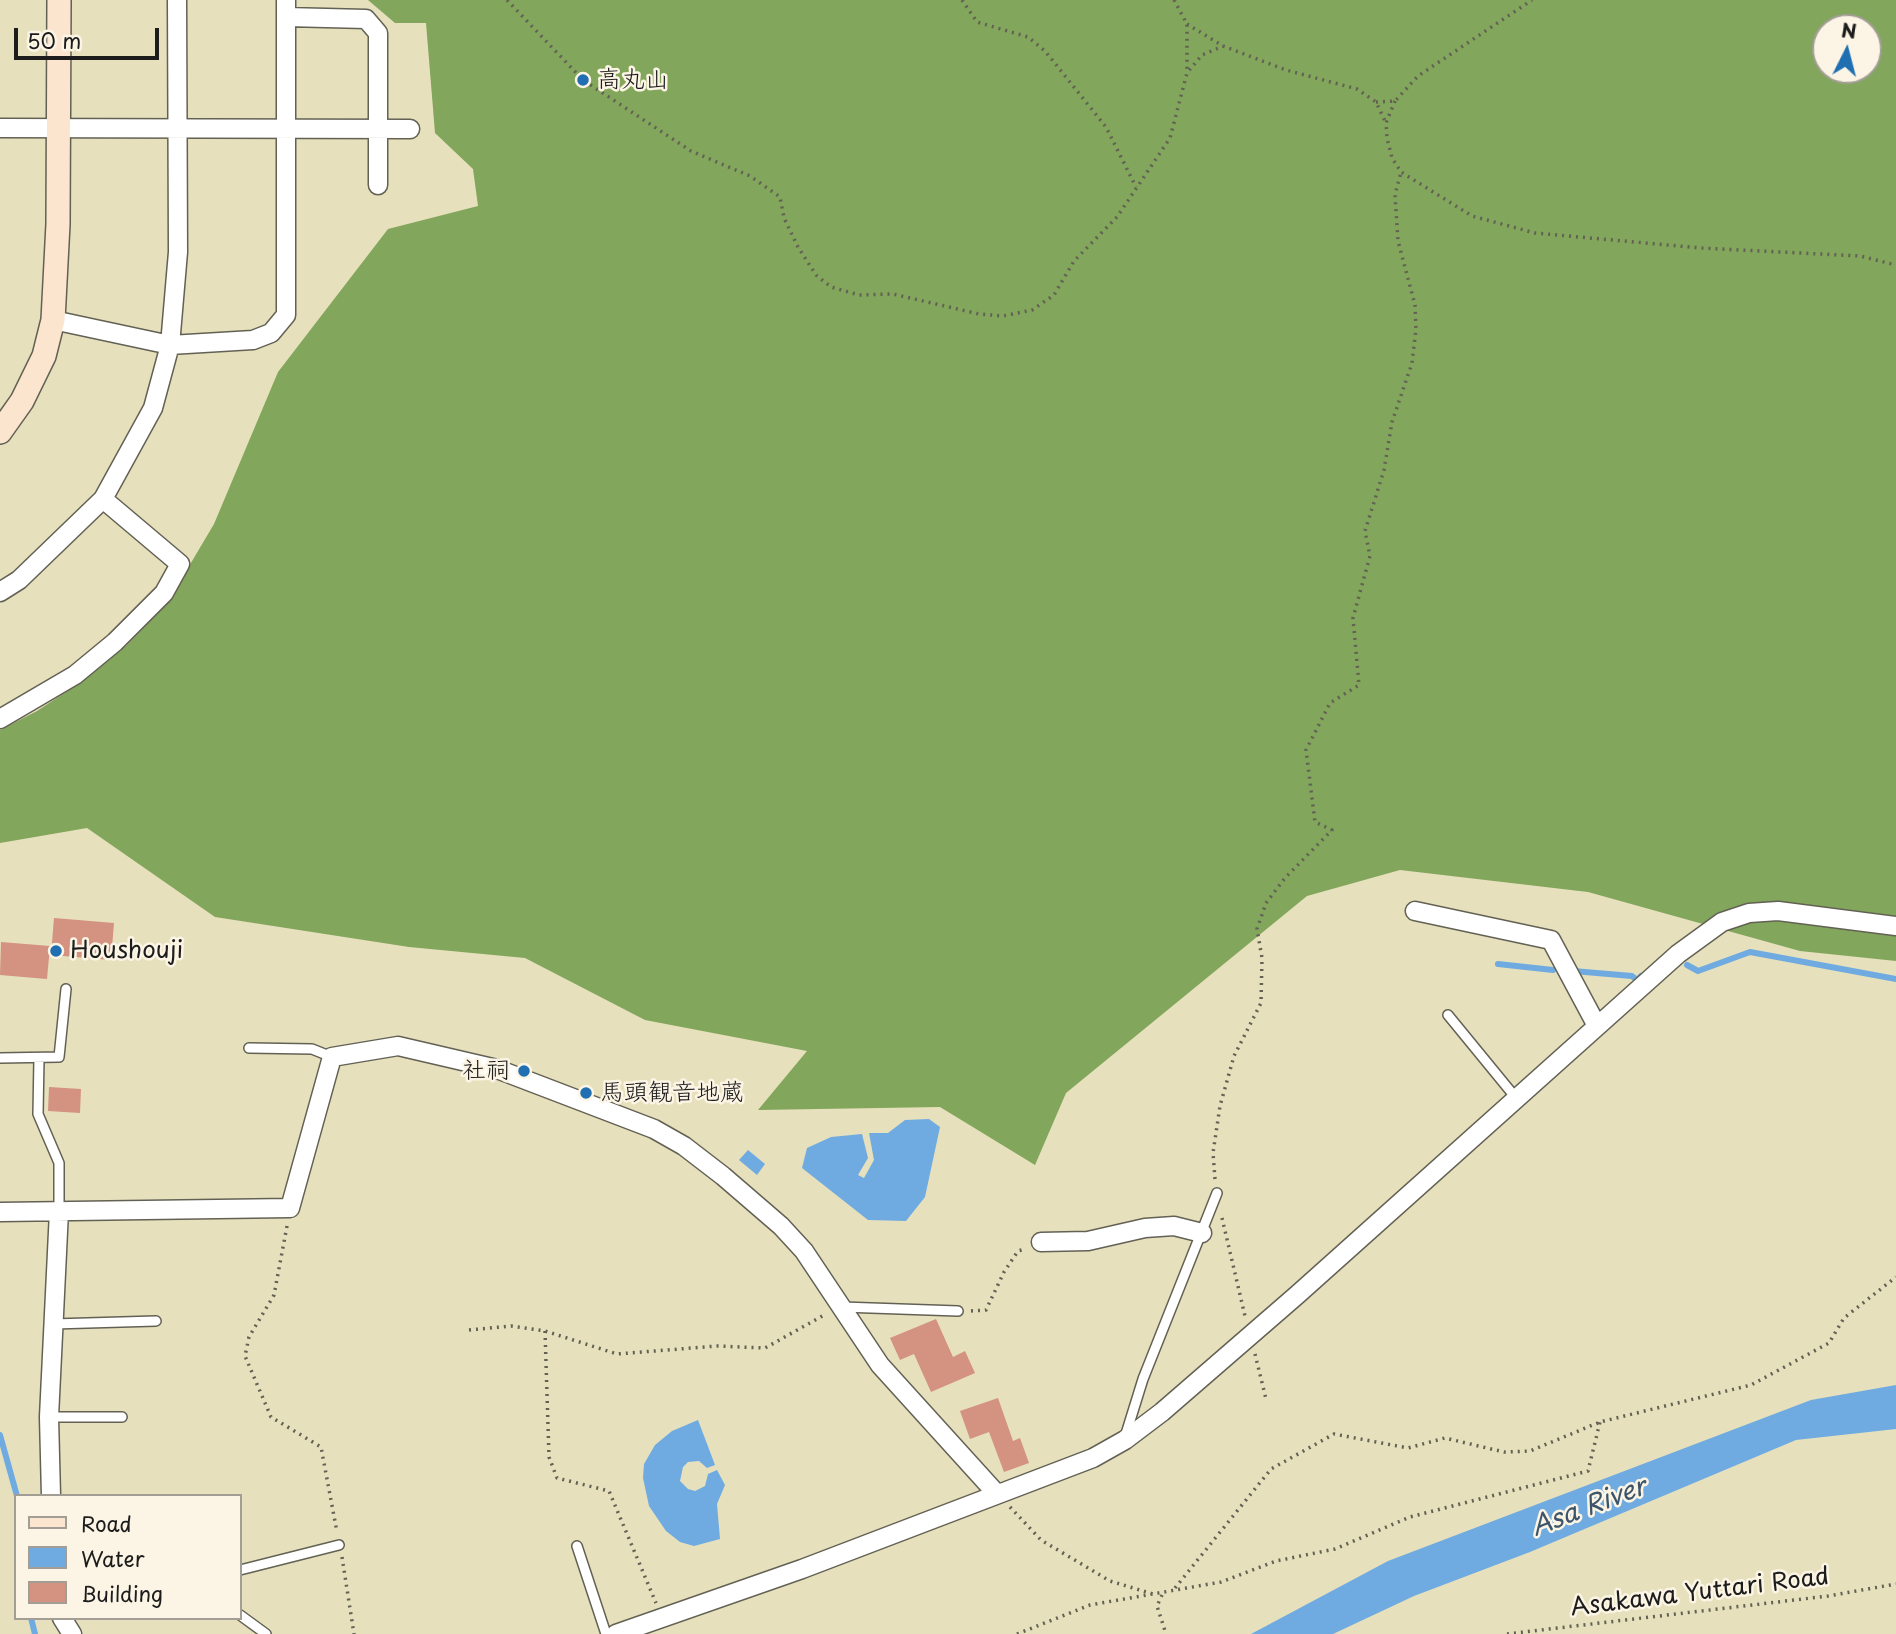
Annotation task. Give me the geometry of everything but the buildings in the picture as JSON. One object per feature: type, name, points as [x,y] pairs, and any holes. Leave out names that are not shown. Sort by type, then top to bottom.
[{"type":"street","points":[[0,432],[22,401],[38,367],[53,320],[58,224],[59,0]]},
{"type":"street","points":[[0,592],[19,580],[103,499],[153,408],[170,345],[178,273],[177,0]]},
{"type":"street","points":[[53,320],[170,345],[253,340],[271,333],[286,315],[286,9],[366,19],[378,33],[380,128],[377,185]]},
{"type":"street","points":[[0,128],[410,129]]},
{"type":"street","points":[[0,719],[75,675],[115,642],[163,593],[180,564],[103,499]]},
{"type":"street","points":[[1415,911],[1551,940],[1597,1026]]},
{"type":"street","points":[[616,1634],[802,1569],[1093,1458],[1125,1440],[1250,1336],[1678,954],[1722,922],[1749,913],[1777,911],[1896,926]]},
{"type":"street","points":[[0,1212],[290,1208],[332,1057],[398,1046],[455,1058],[520,1077],[654,1129],[713,1168],[781,1226],[817,1268],[840,1307],[904,1394],[996,1493]]},
{"type":"street","points":[[51,1494],[49,1417],[59,1212]]},
{"type":"street","points":[[1041,1242],[1087,1241],[1144,1228],[1174,1226],[1202,1233]]},
{"type":"lane","points":[[0,1058],[58,1058],[66,989]]},
{"type":"lane","points":[[1448,1015],[1516,1098]]},
{"type":"lane","points":[[249,1048],[312,1049],[332,1057]]},
{"type":"lane","points":[[38,1058],[38,1114],[58,1163],[59,1212]]},
{"type":"lane","points":[[1125,1440],[1143,1379],[1217,1193]]},
{"type":"lane","points":[[840,1307],[958,1311]]},
{"type":"lane","points":[[53,1324],[156,1321]]},
{"type":"lane","points":[[49,1417],[122,1417]]},
{"type":"lane","points":[[242,1569],[339,1545]]},
{"type":"lane","points":[[577,1546],[606,1634]]},
{"type":"lane","points":[[242,1616],[267,1634]]},
{"type":"path","points":[[506,0],[583,80],[691,151],[750,176],[780,197],[784,218],[798,247],[817,275],[831,287],[859,295],[893,294],[979,314],[1003,316],[1032,310],[1054,295],[1074,261],[1117,217],[1170,138],[1187,73],[1186,24],[1174,0]]},
{"type":"path","points":[[962,0],[976,22],[1028,37],[1045,51],[1106,127],[1137,188]]},
{"type":"path","points":[[1386,123],[1395,101],[1419,76],[1532,0]]},
{"type":"path","points":[[1186,24],[1223,46],[1286,70],[1357,89],[1376,102],[1386,123],[1392,158],[1401,172],[1472,216],[1535,233],[1701,248],[1860,256],[1896,265]]},
{"type":"path","points":[[1187,73],[1202,55],[1223,46]]},
{"type":"path","points":[[1376,102],[1395,101]]},
{"type":"path","points":[[1266,1399],[1217,1193],[1213,1153],[1220,1106],[1234,1056],[1261,1003],[1262,958],[1257,929],[1266,904],[1285,878],[1332,830],[1315,822],[1306,750],[1330,703],[1359,685],[1353,618],[1370,556],[1365,531],[1384,470],[1392,422],[1412,363],[1416,329],[1415,306],[1398,241],[1395,195],[1401,172]]},
{"type":"path","points":[[290,1208],[274,1295],[249,1337],[245,1356],[271,1417],[320,1447],[354,1634]]},
{"type":"path","points":[[958,1311],[986,1310],[1004,1272],[1018,1251],[1041,1242]]},
{"type":"path","points":[[1175,1588],[1271,1469],[1334,1434],[1408,1448],[1445,1438],[1504,1452],[1530,1451],[1600,1422],[1751,1385],[1829,1343],[1844,1318],[1896,1277]]},
{"type":"path","points":[[469,1330],[511,1326],[545,1331],[617,1354],[717,1346],[765,1348],[840,1307]]},
{"type":"path","points":[[545,1331],[549,1457],[557,1478],[609,1491],[662,1618]]},
{"type":"path","points":[[1017,1634],[1090,1605],[1221,1582],[1276,1561],[1335,1549],[1410,1517],[1588,1471],[1600,1422]]},
{"type":"path","points":[[996,1493],[1041,1541],[1074,1557],[1110,1581],[1154,1595]]},
{"type":"path","name":"Asakawa Yuttari Road","points":[[1507,1634],[1828,1596],[1896,1584]]},
{"type":"path","points":[[1164,1593],[1157,1606],[1165,1631]]},
{"type":"green space","points":[[368,0],[1896,0],[1896,961],[1800,951],[1588,892],[1400,870],[1307,896],[1066,1093],[1035,1165],[940,1107],[758,1110],[807,1051],[645,1020],[525,958],[409,947],[215,917],[87,828],[0,843],[0,730],[37,711],[78,684],[126,646],[166,605],[214,524],[278,372],[388,229],[478,206],[473,169],[435,133],[426,23],[395,23]]},
{"type":"water","points":[[929,1119],[940,1127],[925,1197],[906,1221],[868,1220],[802,1168],[807,1148],[831,1137],[862,1134],[868,1158],[858,1175],[864,1178],[874,1160],[869,1133],[888,1133],[905,1120]]},
{"type":"water","points":[[748,1150],[765,1164],[757,1175],[739,1160]]},
{"type":"water","name":"Asa River","points":[[1896,1385],[1896,1429],[1796,1440],[1530,1552],[1414,1596],[1333,1634],[1251,1634],[1388,1561],[1811,1400]]},
{"type":"water","points":[[698,1420],[715,1465],[707,1468],[699,1461],[688,1462],[683,1467],[680,1481],[688,1489],[695,1491],[705,1486],[708,1474],[717,1470],[725,1485],[717,1504],[720,1539],[694,1546],[680,1542],[666,1531],[649,1506],[643,1478],[644,1464],[655,1445],[672,1431]]},
{"type":"waterway","points":[[1687,965],[1698,971],[1750,952],[1896,979]]},
{"type":"waterway","points":[[1498,964],[1553,970]]},
{"type":"waterway","points":[[1573,971],[1632,976],[1637,980],[1641,976]]},
{"type":"waterway","points":[[0,1435],[16,1494]]},
{"type":"waterway","points":[[32,1620],[35,1634]]},
{"type":"place","name":"高丸山","points":[[583,80]]},
{"type":"place","name":"Houshouji","points":[[56,951]]},
{"type":"place","name":"社祠","points":[[524,1071]]},
{"type":"place","name":"馬頭観音地蔵","points":[[586,1093]]}]
